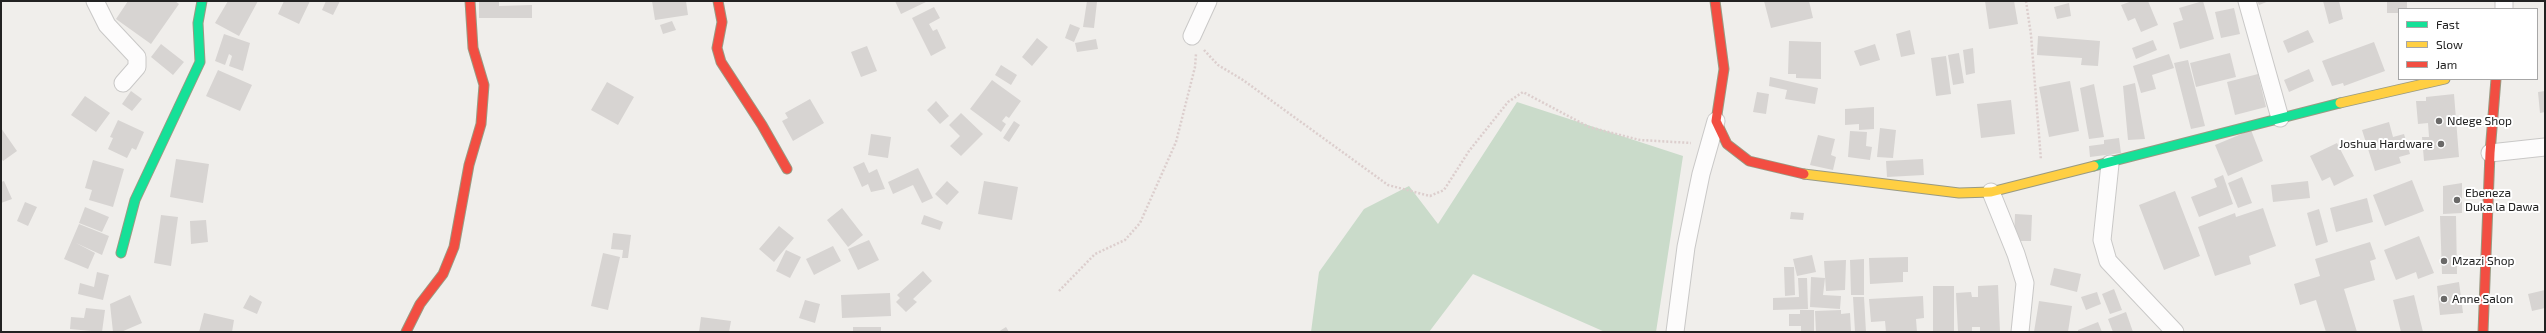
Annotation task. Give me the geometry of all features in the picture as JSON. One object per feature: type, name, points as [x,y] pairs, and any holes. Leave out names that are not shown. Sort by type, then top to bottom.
[{"type":"street","points":[[95,1],[107,25],[138,57],[137,67],[123,83]]},
{"type":"street","points":[[122,252],[135,200],[166,132],[190,87],[200,62],[198,23],[202,1]]},
{"type":"street","points":[[406,332],[420,304],[443,274],[454,247],[469,165],[481,124],[484,85],[473,48],[470,1]]},
{"type":"street","points":[[718,1],[722,22],[717,48],[721,62],[762,125],[787,169]]},
{"type":"street","points":[[1192,36],[1208,1]]},
{"type":"street","points":[[1674,332],[1686,247],[1716,121],[1724,69],[1715,1]]},
{"type":"street","points":[[2248,1],[2280,118]]},
{"type":"street","points":[[1716,121],[1727,144],[1749,161],[1780,170],[1959,193],[1991,192],[2110,164],[2362,96],[2441,80]]},
{"type":"street","points":[[2483,332],[2490,153],[2496,80]]},
{"type":"street","points":[[2490,153],[2545,147]]},
{"type":"street","points":[[2110,164],[2102,240],[2108,261],[2175,332]]},
{"type":"street","points":[[1991,192],[2016,254],[2025,283],[2020,332]]},
{"type":"path","points":[[2026,1],[2031,35],[2042,180]]},
{"type":"path","points":[[1192,36],[1218,65],[1243,80],[1388,185],[1410,192],[1430,196],[1444,190],[1469,151],[1508,102],[1523,92],[1589,127],[1640,140],[1710,144]]},
{"type":"path","points":[[1059,291],[1095,254],[1125,240],[1140,222],[1176,142],[1184,116],[1196,67],[1192,36]]},
{"type":"green space","points":[[1517,102],[1683,156],[1656,332],[1605,332],[1473,274],[1429,332],[1311,332],[1319,272],[1364,209],[1409,186],[1438,224]]},
{"type":"building","points":[[128,1],[175,1],[179,4],[151,44],[116,19]]},
{"type":"building","points":[[228,1],[258,1],[239,36],[215,23]]},
{"type":"building","points":[[284,1],[310,1],[299,24],[278,14]]},
{"type":"building","points":[[326,1],[340,1],[333,15],[322,10]]},
{"type":"building","points":[[479,1],[499,1],[499,6],[532,5],[532,18],[479,18]]},
{"type":"building","points":[[652,1],[686,1],[688,15],[655,20]]},
{"type":"building","points":[[895,1],[928,1],[901,14]]},
{"type":"building","points":[[1087,1],[1097,2],[1094,28],[1083,27]]},
{"type":"building","points":[[1764,1],[1809,1],[1813,18],[1771,28]]},
{"type":"building","points":[[1985,1],[2014,1],[2018,24],[1989,29]]},
{"type":"building","points":[[2132,1],[2148,1],[2158,25],[2141,32],[2135,18],[2128,21],[2121,5]]},
{"type":"building","points":[[2203,1],[2214,39],[2180,49],[2173,23],[2183,20],[2179,8]]},
{"type":"building","points":[[2257,1],[2269,1],[2259,5]]},
{"type":"building","points":[[2323,1],[2339,1],[2343,19],[2329,24]]},
{"type":"building","points":[[2387,1],[2407,1],[2407,8],[2398,8],[2398,13],[2387,13]]},
{"type":"building","points":[[2069,3],[2071,16],[2057,19],[2054,7]]},
{"type":"building","points":[[934,7],[940,18],[929,24],[933,31],[937,29],[946,48],[931,56],[912,18]]},
{"type":"building","points":[[2234,8],[2240,34],[2221,38],[2215,12]]},
{"type":"building","points":[[672,21],[676,30],[663,34],[660,25]]},
{"type":"building","points":[[1070,24],[1080,28],[1074,42],[1065,38]]},
{"type":"building","points":[[1910,30],[1915,54],[1901,57],[1896,34]]},
{"type":"building","points":[[2308,30],[2314,42],[2288,53],[2283,41]]},
{"type":"building","points":[[224,34],[250,43],[243,71],[229,66],[232,56],[229,54],[225,65],[215,61]]},
{"type":"building","points":[[2038,36],[2100,41],[2098,66],[2081,65],[2082,58],[2037,55]]},
{"type":"building","points":[[1037,38],[1048,47],[1032,66],[1022,57]]},
{"type":"building","points":[[1096,39],[1098,49],[1077,52],[1075,43]]},
{"type":"building","points":[[2153,40],[2157,50],[2136,59],[2132,48]]},
{"type":"building","points":[[1789,41],[1821,42],[1821,79],[1796,78],[1796,74],[1788,74]]},
{"type":"building","points":[[2374,42],[2385,71],[2344,86],[2343,83],[2332,86],[2322,61]]},
{"type":"building","points":[[161,44],[184,62],[173,75],[151,57]]},
{"type":"building","points":[[1875,44],[1880,60],[1860,66],[1854,51]]},
{"type":"building","points":[[867,46],[877,71],[861,77],[851,52]]},
{"type":"building","points":[[1973,48],[1975,73],[1966,75],[1963,50]]},
{"type":"building","points":[[1959,53],[1964,83],[1953,85],[1948,55]]},
{"type":"building","points":[[2230,53],[2236,77],[2196,87],[2190,63]]},
{"type":"building","points":[[2169,54],[2174,68],[2152,75],[2156,89],[2141,93],[2133,66]]},
{"type":"building","points":[[1946,56],[1951,94],[1936,96],[1931,58]]},
{"type":"building","points":[[2188,60],[2205,126],[2191,129],[2174,63]]},
{"type":"building","points":[[1001,65],[1017,75],[1011,85],[995,75]]},
{"type":"building","points":[[2309,69],[2314,81],[2289,92],[2284,80]]},
{"type":"building","points":[[218,70],[252,85],[240,111],[206,96]]},
{"type":"building","points":[[2258,74],[2266,107],[2235,115],[2227,82]]},
{"type":"building","points":[[1770,77],[1818,88],[1815,104],[1785,99],[1787,90],[1769,86]]},
{"type":"building","points":[[992,80],[1021,101],[1009,118],[1006,116],[1002,121],[1006,124],[1001,132],[970,109]]},
{"type":"building","points":[[2070,81],[2079,131],[2049,137],[2039,87]]},
{"type":"building","points":[[607,82],[634,97],[618,125],[591,110]]},
{"type":"building","points":[[2135,83],[2145,139],[2128,140],[2123,86]]},
{"type":"building","points":[[2094,84],[2104,137],[2089,139],[2080,88]]},
{"type":"building","points":[[131,91],[142,99],[132,111],[122,104]]},
{"type":"building","points":[[2545,91],[2545,112],[2540,113],[2538,92]]},
{"type":"building","points":[[1757,92],[1769,94],[1766,114],[1753,112]]},
{"type":"building","points":[[2454,94],[2459,157],[2424,161],[2422,137],[2429,137],[2428,123],[2418,124],[2416,101],[2426,101],[2426,97]]},
{"type":"building","points":[[85,96],[110,113],[96,132],[71,115]]},
{"type":"building","points":[[810,99],[824,123],[793,141],[782,121],[788,118],[785,113]]},
{"type":"building","points":[[2011,100],[2015,134],[1981,138],[1977,104]]},
{"type":"building","points":[[936,101],[949,116],[940,124],[927,110]]},
{"type":"building","points":[[1874,107],[1874,129],[1859,130],[1859,124],[1845,125],[1845,109]]},
{"type":"building","points":[[961,113],[983,134],[961,156],[950,146],[960,136],[949,125]]},
{"type":"building","points":[[118,120],[144,132],[136,150],[132,148],[127,158],[108,149],[113,138],[110,137]]},
{"type":"building","points":[[1014,121],[1020,125],[1009,142],[1003,138]]},
{"type":"building","points":[[2389,122],[2393,137],[2404,134],[2410,154],[2399,157],[2401,163],[2375,171],[2362,130]]},
{"type":"building","points":[[1,128],[17,151],[3,161],[1,158]]},
{"type":"building","points":[[1880,128],[1896,130],[1893,158],[1877,157]]},
{"type":"building","points":[[2251,130],[2263,161],[2228,176],[2215,145]]},
{"type":"building","points":[[1850,131],[1867,132],[1866,146],[1872,147],[1870,160],[1848,157]]},
{"type":"building","points":[[871,134],[891,137],[888,158],[868,155]]},
{"type":"building","points":[[1818,135],[1835,139],[1831,155],[1836,157],[1833,170],[1810,165]]},
{"type":"building","points":[[2119,138],[2121,153],[2090,157],[2089,146],[2104,144],[2104,140]]},
{"type":"building","points":[[2337,143],[2354,176],[2334,186],[2330,177],[2322,181],[2310,156]]},
{"type":"building","points":[[176,159],[209,164],[203,203],[170,197]]},
{"type":"building","points":[[1923,159],[1924,175],[1887,177],[1886,161]]},
{"type":"building","points":[[93,160],[124,169],[113,207],[89,200],[92,190],[85,188]]},
{"type":"building","points":[[864,162],[869,173],[877,169],[885,189],[871,192],[868,184],[862,187],[853,167]]},
{"type":"building","points":[[918,168],[933,198],[922,203],[913,185],[893,194],[888,182]]},
{"type":"building","points":[[2223,175],[2233,204],[2199,217],[2191,197],[2217,187],[2214,179]]},
{"type":"building","points":[[2242,177],[2252,203],[2238,208],[2228,183]]},
{"type":"building","points":[[2412,180],[2424,211],[2385,226],[2373,195]]},
{"type":"building","points":[[4,181],[12,199],[1,203],[1,182]]},
{"type":"building","points":[[947,181],[959,192],[947,205],[935,194]]},
{"type":"building","points":[[984,181],[1018,187],[1012,220],[978,214]]},
{"type":"building","points":[[2308,181],[2310,198],[2273,202],[2271,185]]},
{"type":"building","points":[[2462,183],[2462,213],[2443,214],[2443,186]]},
{"type":"building","points":[[2175,191],[2200,256],[2164,270],[2139,205]]},
{"type":"building","points":[[2367,198],[2373,222],[2336,232],[2330,208]]},
{"type":"building","points":[[25,202],[37,207],[28,226],[17,221]]},
{"type":"building","points":[[85,207],[109,217],[102,232],[79,223]]},
{"type":"building","points":[[842,208],[863,235],[848,247],[827,220]]},
{"type":"building","points":[[2263,208],[2276,246],[2249,256],[2251,264],[2215,276],[2198,227],[2235,213],[2236,217]]},
{"type":"building","points":[[2319,209],[2328,242],[2316,246],[2307,213]]},
{"type":"building","points":[[1791,212],[1804,213],[1803,220],[1790,219]]},
{"type":"building","points":[[2015,214],[2032,215],[2031,241],[2014,241]]},
{"type":"building","points":[[161,215],[178,217],[171,266],[154,263]]},
{"type":"building","points":[[924,215],[943,222],[940,230],[921,224]]},
{"type":"building","points":[[2440,216],[2456,216],[2457,274],[2442,274]]},
{"type":"building","points":[[206,220],[208,242],[191,244],[190,221]]},
{"type":"building","points":[[79,224],[109,236],[102,255],[76,243],[95,253],[88,269],[64,259]]},
{"type":"building","points":[[779,226],[794,238],[774,262],[759,249]]},
{"type":"building","points":[[613,233],[631,235],[628,258],[622,258],[623,250],[611,249]]},
{"type":"building","points":[[2419,236],[2434,273],[2418,279],[2416,272],[2396,280],[2384,250]]},
{"type":"building","points":[[869,240],[879,260],[858,270],[848,249]]},
{"type":"building","points":[[2370,242],[2376,259],[2370,261],[2375,280],[2344,289],[2357,332],[2326,332],[2316,300],[2300,305],[2294,284],[2320,276],[2315,259]]},
{"type":"building","points":[[833,246],[841,261],[814,275],[806,259]]},
{"type":"building","points":[[786,250],[801,257],[790,278],[776,271]]},
{"type":"building","points":[[603,253],[620,257],[608,310],[591,306]]},
{"type":"building","points":[[1812,255],[1816,272],[1797,276],[1793,259]]},
{"type":"building","points":[[1908,257],[1908,272],[1903,272],[1903,282],[1870,284],[1869,258]]},
{"type":"building","points":[[1864,259],[1864,295],[1851,295],[1850,260]]},
{"type":"building","points":[[1846,260],[1845,290],[1826,291],[1824,261]]},
{"type":"building","points":[[1784,267],[1794,267],[1795,295],[1785,296]]},
{"type":"building","points":[[2054,268],[2081,274],[2077,292],[2050,285]]},
{"type":"building","points":[[923,271],[932,281],[913,299],[917,302],[906,312],[896,302],[900,298],[897,295]]},
{"type":"building","points":[[97,272],[109,275],[103,300],[78,294],[80,283],[94,287]]},
{"type":"building","points":[[1811,277],[1825,278],[1823,295],[1841,296],[1840,309],[1810,307]]},
{"type":"building","points":[[1798,278],[1807,278],[1808,309],[1773,310],[1773,298],[1799,297]]},
{"type":"building","points":[[2459,282],[2463,313],[2440,315],[2437,286]]},
{"type":"building","points":[[1998,285],[2000,332],[1980,332],[1980,327],[1972,327],[1972,332],[1958,332],[1956,293],[1971,292],[1972,297],[1978,297],[1978,286]]},
{"type":"building","points":[[1933,286],[1954,286],[1954,332],[1933,332]]},
{"type":"building","points":[[2114,289],[2122,310],[2110,314],[2102,294]]},
{"type":"building","points":[[2545,290],[2545,308],[2532,311],[2528,294]]},
{"type":"building","points":[[2097,292],[2101,304],[2086,310],[2081,297]]},
{"type":"building","points":[[890,293],[891,316],[842,318],[841,295]]},
{"type":"building","points":[[130,295],[142,323],[121,332],[113,332],[110,304]]},
{"type":"building","points":[[250,295],[262,302],[257,314],[243,308]]},
{"type":"building","points":[[2414,295],[2423,332],[2401,332],[2393,300]]},
{"type":"building","points":[[1923,296],[1924,318],[1916,319],[1917,332],[1886,332],[1885,321],[1871,322],[1869,299]]},
{"type":"building","points":[[1853,297],[1864,297],[1866,332],[1855,332]]},
{"type":"building","points":[[805,300],[820,304],[815,323],[799,318]]},
{"type":"building","points":[[2039,301],[2072,306],[2068,332],[2034,332]]},
{"type":"building","points":[[86,308],[105,310],[102,332],[70,329],[71,317],[84,318]]},
{"type":"building","points":[[1800,310],[1814,310],[1814,332],[1801,332],[1801,326],[1789,326],[1789,314],[1800,314]]},
{"type":"building","points":[[1841,310],[1841,314],[1850,313],[1851,331],[1816,332],[1815,311]]},
{"type":"building","points":[[2126,312],[2133,332],[2113,332],[2108,319]]},
{"type":"building","points":[[204,313],[234,320],[232,332],[199,332]]},
{"type":"building","points":[[701,317],[731,321],[729,332],[699,332]]},
{"type":"building","points":[[2098,322],[2102,332],[2078,332],[2078,330]]},
{"type":"building","points":[[853,327],[881,327],[881,332],[853,332]]},
{"type":"building","points":[[1006,327],[1009,332],[998,332]]},
{"type":"traffic: fast","points":[[121,253],[135,200],[200,62],[198,23],[202,1]]},
{"type":"traffic: fast","points":[[2094,166],[2340,103]]},
{"type":"traffic: slow","points":[[2340,103],[2441,80]]},
{"type":"traffic: slow","points":[[1804,174],[1959,193],[1991,192],[2094,166]]},
{"type":"traffic: jam","points":[[406,332],[420,304],[443,274],[454,247],[469,165],[481,124],[484,85],[473,48],[470,1]]},
{"type":"traffic: jam","points":[[718,1],[722,22],[717,48],[721,62],[762,125],[787,169]]},
{"type":"traffic: jam","points":[[1715,1],[1724,69],[1716,121],[1727,144],[1749,161],[1804,174]]},
{"type":"traffic: jam","points":[[2483,332],[2490,153],[2496,80]]},
{"type":"place","name":"Ndege Shop","points":[[2439,121]]},
{"type":"place","name":"Joshua Hardware","points":[[2441,144]]},
{"type":"place","name":"Ebeneza Duka la Dawa","points":[[2457,200]]},
{"type":"place","name":"Mzazi Shop","points":[[2444,261]]},
{"type":"place","name":"Anne Salon","points":[[2444,299]]}]
